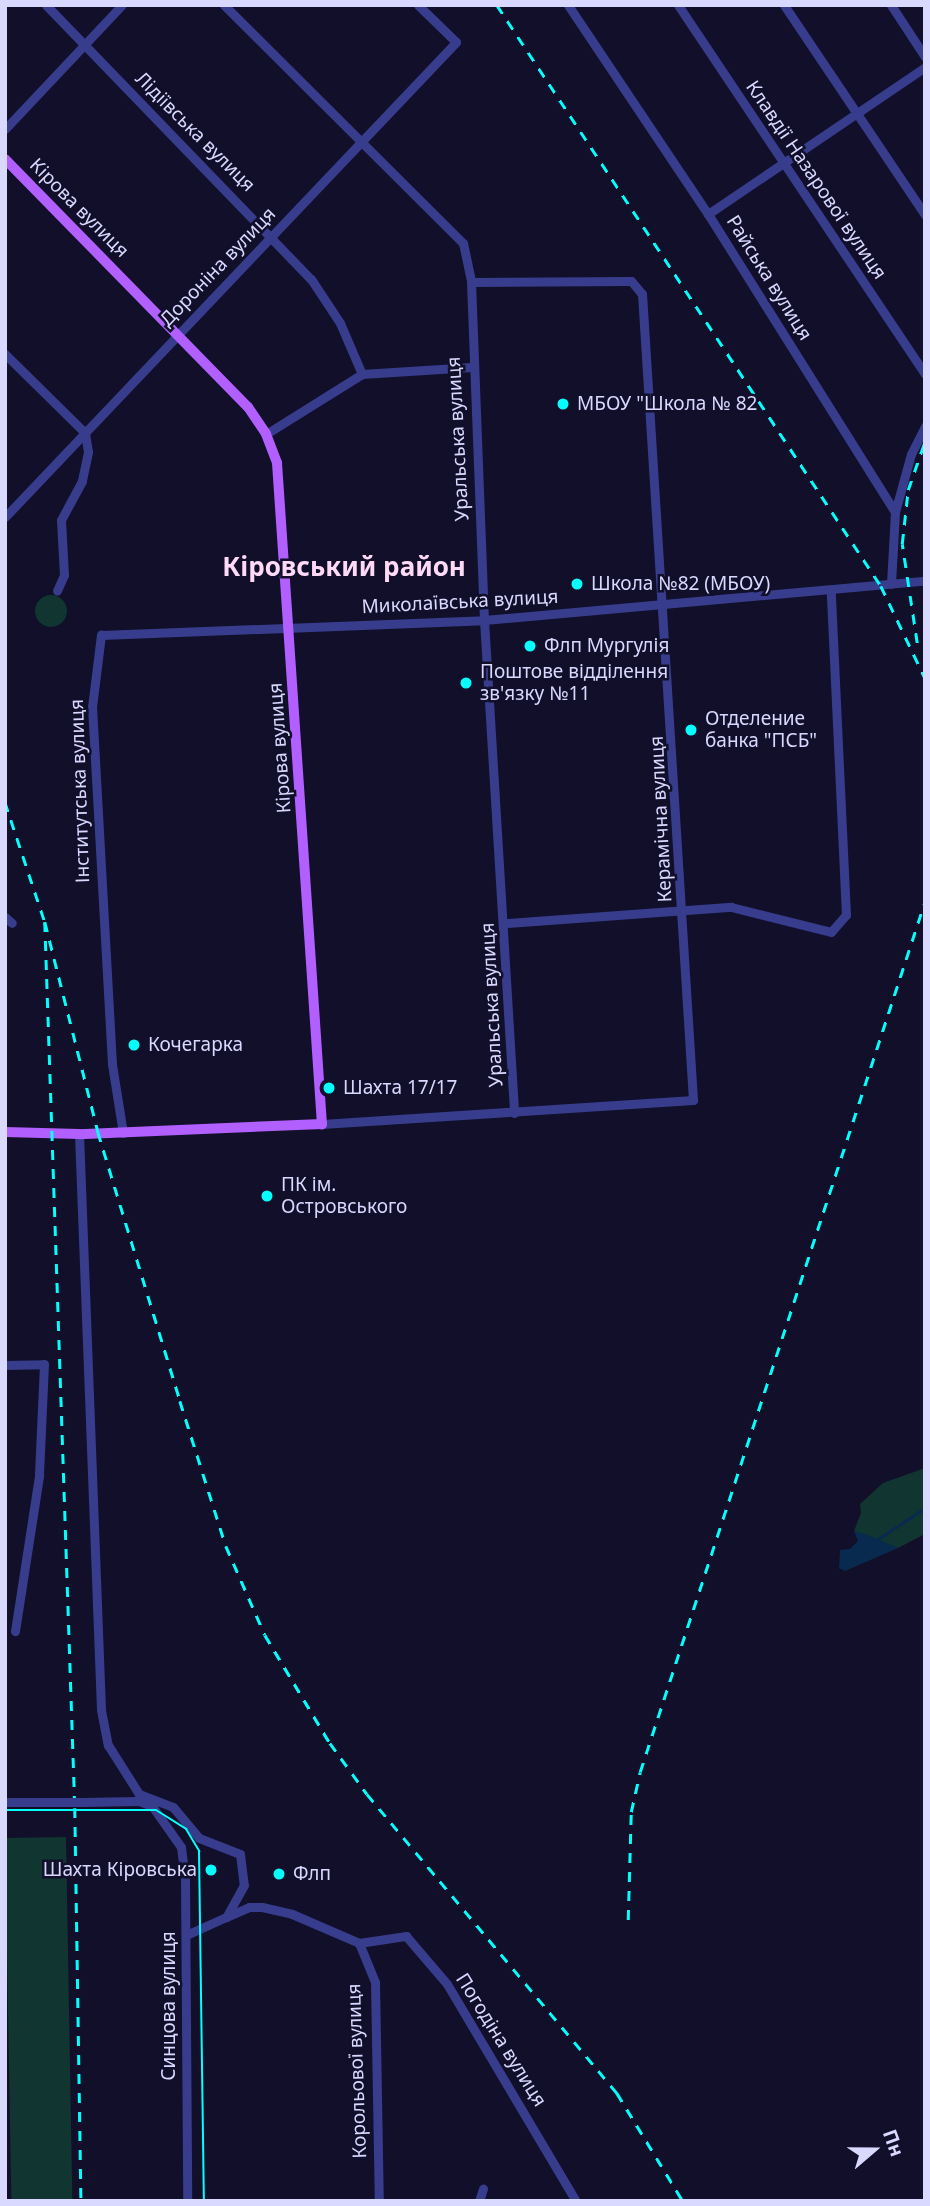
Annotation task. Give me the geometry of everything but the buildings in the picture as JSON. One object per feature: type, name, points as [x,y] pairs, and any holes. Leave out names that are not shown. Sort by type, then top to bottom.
[{"type":"main road","name":"Кірова вулиця","points":[[5,159],[180,333],[266,434],[277,463],[322,1124]]},
{"type":"main road","points":[[5,1132],[79,1135],[322,1124]]},
{"type":"street","name":"Лідіївська вулиця","points":[[46,5],[273,235],[311,279],[340,323],[362,374]]},
{"type":"street","points":[[5,130],[122,5]]},
{"type":"street","name":"Уральська вулиця","points":[[224,5],[463,243],[471,282],[472,367],[484,620],[506,923],[514,1113]]},
{"type":"street","name":"Дороніна вулиця","points":[[5,517],[456,42],[418,5]]},
{"type":"street","name":"Райська вулиця","points":[[568,5],[708,214],[895,512]]},
{"type":"street","name":"Клавдії Назарової вулиця","points":[[678,5],[925,374]]},
{"type":"street","points":[[784,5],[925,215]]},
{"type":"street","points":[[891,5],[925,57]]},
{"type":"street","points":[[708,214],[855,111],[925,67]]},
{"type":"street","name":"Керамічна вулиця","points":[[471,282],[632,281],[642,294],[684,910],[693,1100],[514,1113]]},
{"type":"street","points":[[5,355],[85,433],[88,453],[82,481],[61,520],[64,575],[57,591]]},
{"type":"street","points":[[266,434],[362,374],[472,367]]},
{"type":"street","points":[[891,584],[895,512],[911,453],[925,426]]},
{"type":"street","name":"Миколаївська вулиця","points":[[289,628],[484,620],[831,592],[925,581]]},
{"type":"street","points":[[506,923],[731,907],[831,932],[846,915],[831,592]]},
{"type":"street","name":"Інститутська вулиця","points":[[123,1133],[112,1064],[92,707],[101,635],[289,628]]},
{"type":"street","points":[[322,1124],[514,1113]]},
{"type":"street","points":[[79,1135],[101,1710],[108,1745],[139,1794],[173,1807],[199,1838],[240,1854],[244,1885],[226,1917]]},
{"type":"street","points":[[5,1365],[44,1364],[39,1476],[15,1631]]},
{"type":"street","name":"Синцова вулиця","points":[[5,1802],[139,1801],[152,1806],[181,1847],[186,1935],[187,2201]]},
{"type":"street","points":[[186,1935],[249,1907],[292,1914],[359,1944]]},
{"type":"street","name":"Погодіна вулиця","points":[[359,1944],[405,1936],[447,1984],[576,2201]]},
{"type":"street","name":"Корольової вулиця","points":[[359,1944],[375,1982],[379,2201]]},
{"type":"street","points":[[479,2201],[483,2189]]},
{"type":"green space","points":[[51,595],[62,600],[67,611],[62,622],[51,627],[40,622],[35,611],[40,600]]},
{"type":"green space","points":[[925,1468],[925,1534],[898,1548],[854,1531],[861,1513],[860,1504],[883,1483]]},
{"type":"green space","points":[[66,1837],[72,2201],[11,2201],[5,1838]]},
{"type":"water","points":[[854,1531],[898,1548],[845,1571],[839,1568],[840,1550],[850,1549],[858,1541]]},
{"type":"waterway","points":[[878,1539],[925,1508]]},
{"type":"tram line","points":[[5,1810],[156,1810],[186,1829],[199,1851],[204,2201]]},
{"type":"railway","points":[[497,5],[881,586],[925,678]]},
{"type":"railway","points":[[917,643],[902,544],[908,490],[925,441]]},
{"type":"railway","points":[[5,802],[45,922],[75,1808],[81,2201]]},
{"type":"railway","points":[[628,1920],[631,1812],[640,1772],[925,901]]},
{"type":"railway","points":[[45,922],[98,1132],[180,1401],[226,1546],[265,1635],[330,1743],[367,1794],[617,2093],[683,2201]]},
{"type":"place","name":"МБОУ \"Школа № 82","points":[[563,404]]},
{"type":"place","name":"Школа №82 (МБОУ)","points":[[577,584]]},
{"type":"place","name":"Флп Мургулія","points":[[530,646]]},
{"type":"place","name":"Поштове відділення зв'язку №11","points":[[466,683]]},
{"type":"place","name":"Отделение банка \"ПСБ\"","points":[[691,730]]},
{"type":"place","name":"Кочегарка","points":[[134,1045]]},
{"type":"place","name":"Шахта 17/17","points":[[329,1088]]},
{"type":"place","name":"ПК ім. Островського","points":[[267,1196]]},
{"type":"place","name":"Шахта Кіровська","points":[[211,1870]]},
{"type":"place","name":"Флп","points":[[279,1874]]},
{"type":"district","name":"Кіровський район","points":[[344,567]]}]
